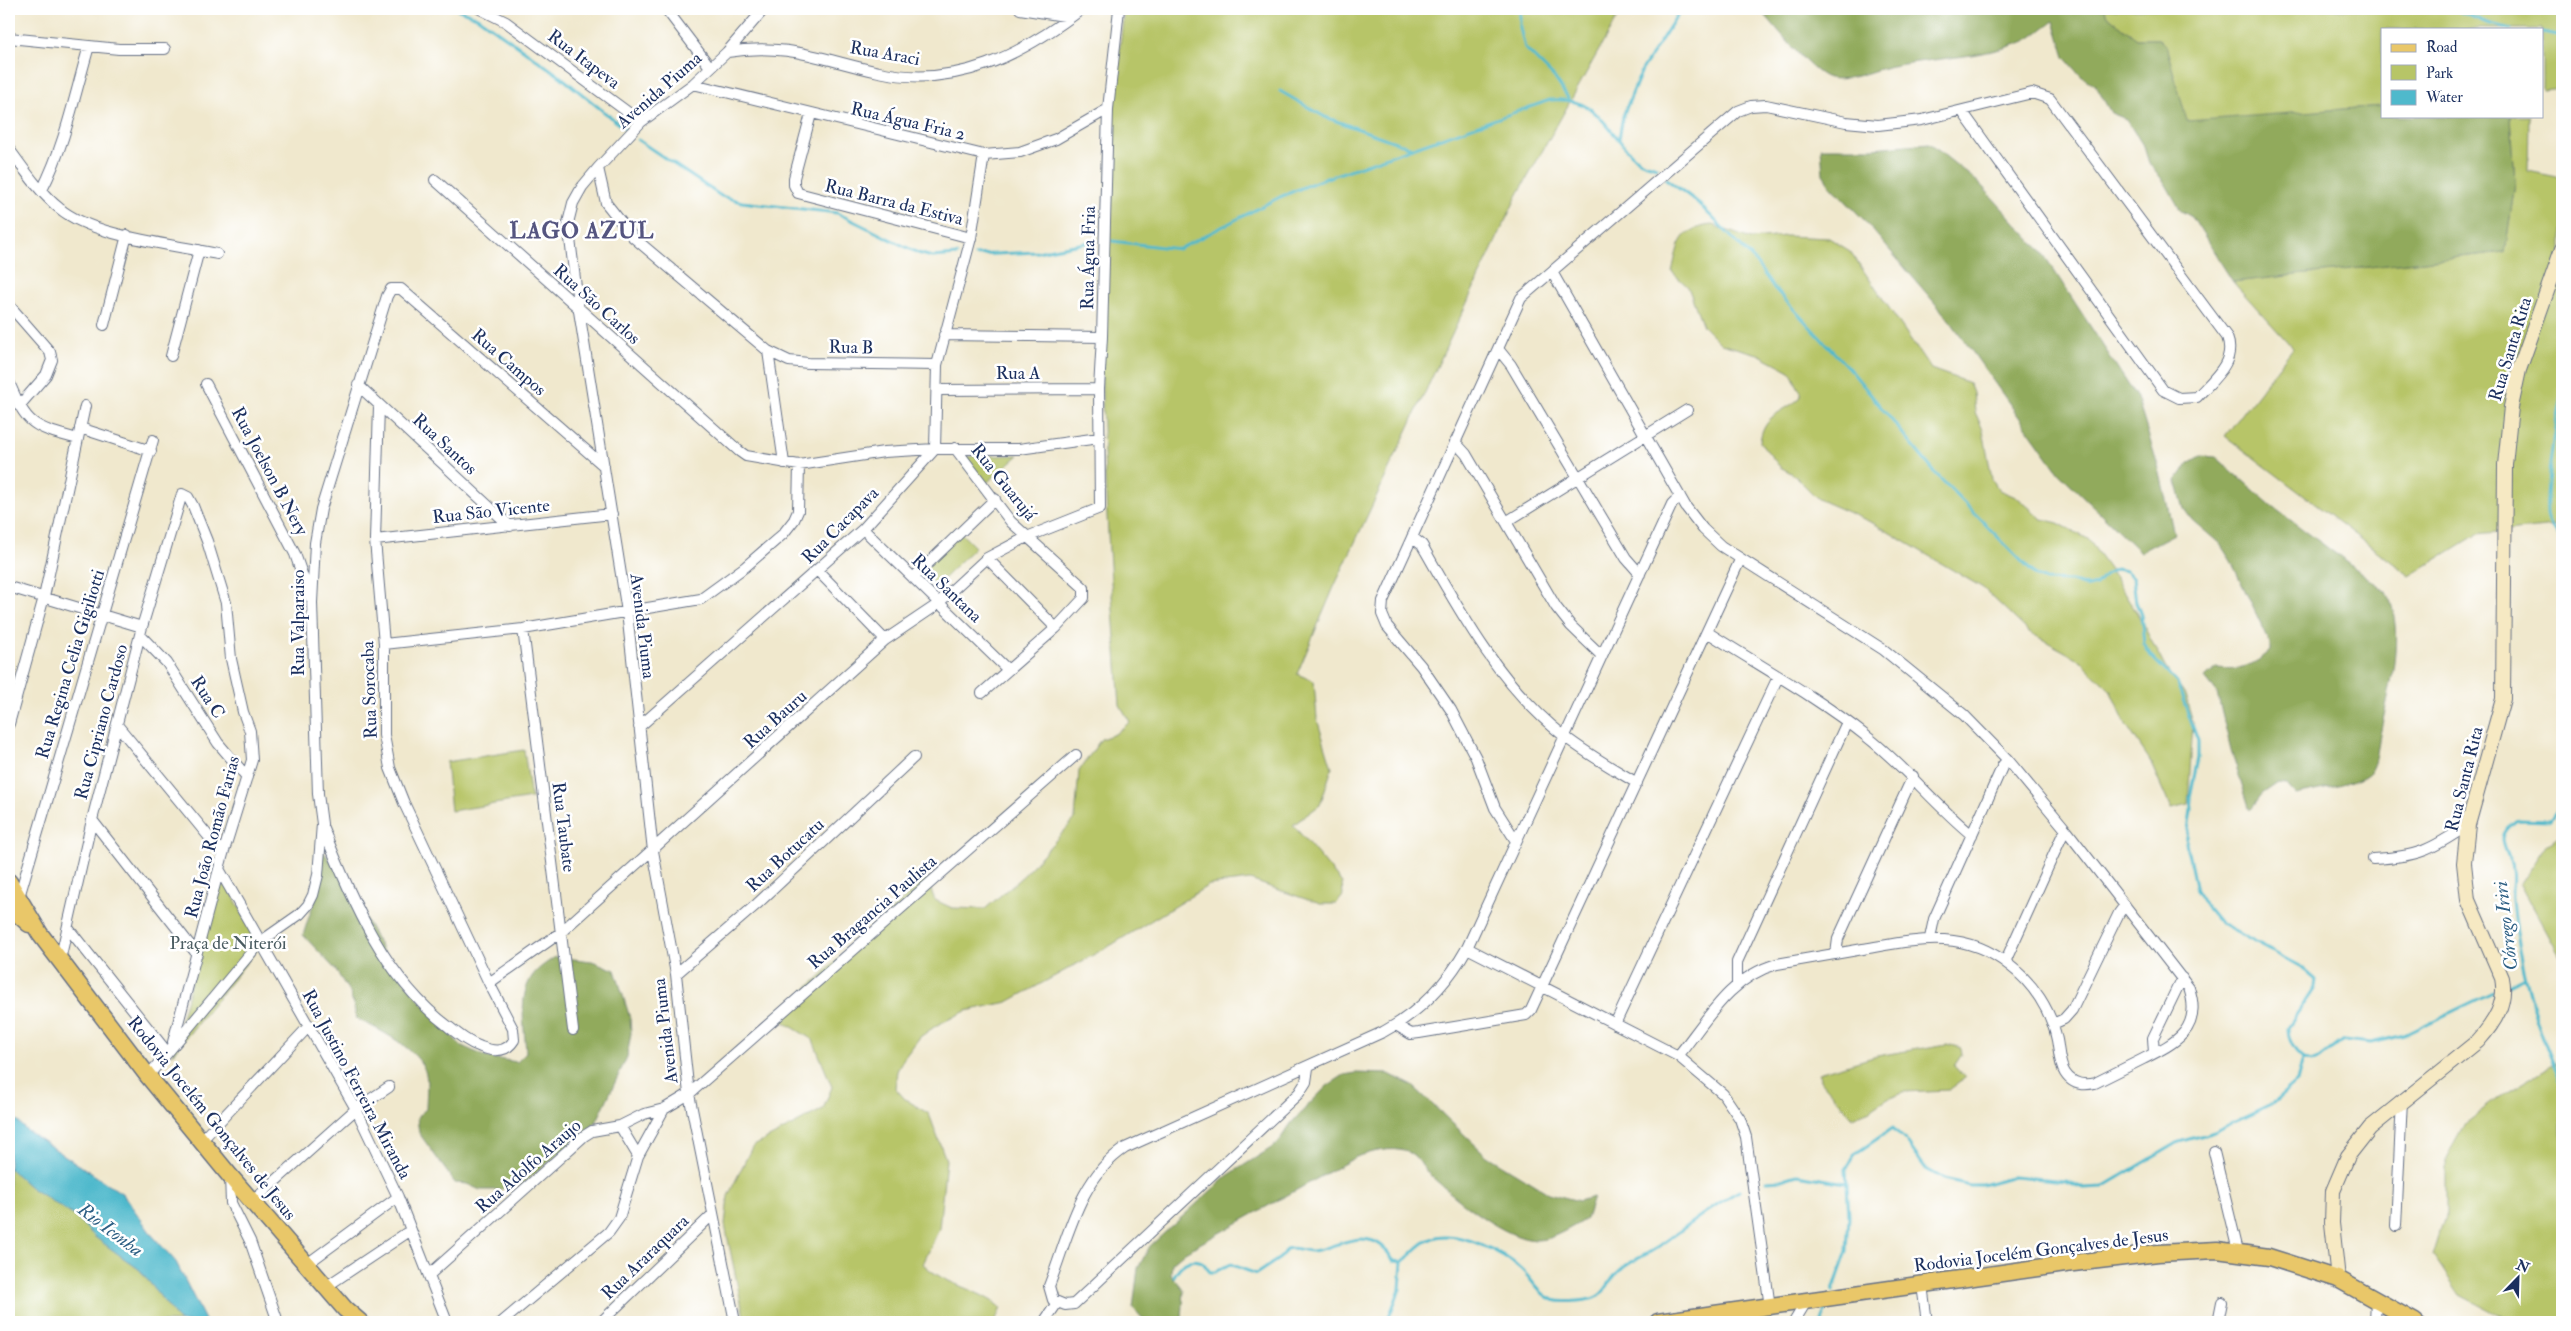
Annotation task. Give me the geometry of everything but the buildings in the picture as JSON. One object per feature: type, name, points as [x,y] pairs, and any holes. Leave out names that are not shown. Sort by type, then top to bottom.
[{"type":"main road","name":"Rodovia Jocelém Gonçalves de Jesus","points":[[9,882],[14,901],[148,1076],[230,1176],[345,1309],[360,1322]]},
{"type":"main road","name":"Rodovia Jocelém Gonçalves de Jesus","points":[[1658,1322],[2158,1253],[2238,1251],[2269,1257],[2338,1279],[2415,1322]]},
{"type":"street","name":"Rua Itapeva","points":[[480,9],[506,22],[641,122]]},
{"type":"street","points":[[666,9],[710,67]]},
{"type":"street","name":"Avenida Piuma","points":[[735,1322],[689,1094],[676,974],[654,851],[627,612],[579,311],[568,223],[578,195],[598,168],[641,122],[693,84],[727,52],[764,9]]},
{"type":"street","points":[[1020,9],[1071,17]]},
{"type":"street","name":"Rua Araci","points":[[727,52],[751,48],[776,48],[806,53],[878,72],[902,76],[927,77],[963,72],[1022,51],[1082,9]]},
{"type":"street","name":"Rua Água Fria","points":[[1100,508],[1099,390],[1108,109],[1119,9]]},
{"type":"street","points":[[9,38],[89,46],[164,49]]},
{"type":"street","points":[[42,190],[50,174],[63,136],[89,46]]},
{"type":"street","name":"Rua Água Fria 2","points":[[693,84],[984,155],[1020,152],[1056,139],[1108,109]]},
{"type":"street","points":[[1516,841],[1495,808],[1476,758],[1451,710],[1421,666],[1384,620],[1382,601],[1521,298],[1738,111],[1758,105],[1774,106],[1846,122],[1878,125],[1915,122],[1962,110],[2032,94],[2044,96],[2056,103],[2227,337],[2230,348],[2228,360],[2197,397],[2179,398],[2159,386],[1962,110]]},
{"type":"street","name":"Rua Barra da Estiva","points":[[811,114],[794,185],[798,193],[810,198],[971,238]]},
{"type":"street","points":[[9,149],[58,208],[73,218],[93,227],[217,254]]},
{"type":"street","points":[[935,449],[937,365],[971,238],[984,155]]},
{"type":"street","name":"Rua B","points":[[598,168],[606,203],[633,237],[768,351],[789,361],[808,363],[937,365]]},
{"type":"street","name":"Rua São Carlos","points":[[435,180],[579,311],[739,451],[746,456],[784,463]]},
{"type":"street","points":[[104,325],[127,235]]},
{"type":"street","name":"Rua Santa Rita","points":[[2338,1279],[2332,1223],[2333,1191],[2348,1156],[2370,1128],[2402,1100],[2478,1041],[2490,1028],[2505,992],[2502,978],[2468,900],[2464,863],[2468,825],[2503,699],[2505,464],[2511,406],[2519,370],[2562,248]]},
{"type":"street","points":[[171,356],[199,250]]},
{"type":"street","points":[[1552,272],[1680,496],[1703,529],[1740,560],[1854,630],[1905,666],[1964,715],[2008,760],[2067,831],[2182,978],[2192,996],[2191,1021],[2180,1038],[2095,1083],[2076,1083],[2063,1070],[2053,1024],[2031,985],[2005,962],[1987,951],[1962,942],[1930,938],[1765,967],[1737,984],[1678,1056]]},
{"type":"street","name":"Rua Valparaiso","points":[[148,1076],[260,942],[300,914],[314,895],[318,875],[322,824],[318,794],[312,603],[316,543],[321,508],[358,385],[391,289]]},
{"type":"street","name":"Rua Campos","points":[[391,289],[401,289],[604,466]]},
{"type":"street","points":[[9,304],[50,352],[52,360],[46,375],[19,406]]},
{"type":"street","points":[[944,335],[1102,337]]},
{"type":"street","points":[[1498,349],[1511,365],[1626,558],[1640,574]]},
{"type":"street","points":[[768,351],[784,463],[799,465],[884,452],[955,448],[1019,449],[1099,438]]},
{"type":"street","points":[[9,382],[19,406],[31,423],[49,431],[79,433]]},
{"type":"street","name":"Rua Joelson B Nery","points":[[206,384],[295,554],[312,603]]},
{"type":"street","name":"Rua Santos","points":[[358,385],[510,526]]},
{"type":"street","name":"Rua A","points":[[936,390],[1099,390]]},
{"type":"street","points":[[9,724],[44,597],[85,406]]},
{"type":"street","name":"Rua Sorocaba","points":[[322,824],[350,894],[371,934],[406,986],[427,1010],[464,1038],[493,1052],[508,1048],[515,1036],[404,803],[390,768],[384,735],[384,644],[375,540],[379,406]]},
{"type":"street","points":[[1506,522],[1687,410]]},
{"type":"street","name":"Rua Regina Celia Gigiliotti","points":[[14,901],[152,446],[79,433]]},
{"type":"street","points":[[1456,442],[1466,454],[1556,607],[1571,626],[1602,656]]},
{"type":"street","name":"Rua Guarujá","points":[[955,448],[1011,522],[1084,588],[1084,598],[1056,628]]},
{"type":"street","name":"Rua Cacapava","points":[[639,727],[818,571],[863,529],[935,449]]},
{"type":"street","points":[[384,644],[523,629],[701,599],[745,567],[783,534],[794,520],[798,512],[799,465]]},
{"type":"street","name":"Rua Cipriano Cardoso","points":[[60,960],[92,820],[118,726],[141,631],[182,494]]},
{"type":"street","name":"Rua João Romão Farias","points":[[170,1050],[223,854],[247,777],[252,748],[250,731],[235,682],[226,603],[207,541],[193,506],[188,497],[182,494]]},
{"type":"street","points":[[1308,1068],[1306,1082],[1300,1093],[1074,1304],[1065,1305],[1057,1303],[1051,1296],[1050,1286],[1086,1191],[1095,1175],[1109,1160],[1125,1148],[1308,1068],[1396,1025],[1420,1008],[1451,974],[1467,948],[1672,504],[1680,496]]},
{"type":"street","points":[[913,578],[995,499]]},
{"type":"street","name":"Rua Bauru","points":[[489,983],[560,933],[654,851],[885,640],[938,602],[987,558],[1027,537],[1100,508]]},
{"type":"street","name":"Rua São Vicente","points":[[375,540],[612,514]]},
{"type":"street","name":"Rua Santana","points":[[863,529],[1008,670]]},
{"type":"street","points":[[1412,537],[1422,545],[1480,641],[1506,678],[1564,736],[1637,783]]},
{"type":"street","points":[[982,693],[1056,628],[987,558]]},
{"type":"street","points":[[1396,1025],[1411,1034],[1526,1015],[1532,1010],[1740,560]]},
{"type":"street","points":[[818,571],[885,640]]},
{"type":"street","points":[[9,586],[102,615],[141,631]]},
{"type":"street","name":"Rua Taubate","points":[[523,629],[573,1030]]},
{"type":"street","name":"Rua C","points":[[141,631],[167,663],[218,743],[247,777]]},
{"type":"street","points":[[1707,632],[1847,722],[1913,776],[1972,835]]},
{"type":"street","points":[[1615,1024],[1778,677]]},
{"type":"street","points":[[1737,984],[1737,962],[1847,722]]},
{"type":"street","points":[[118,726],[223,854]]},
{"type":"street","name":"Rua Bragancia Paulista","points":[[689,1094],[1076,755]]},
{"type":"street","name":"Rua Botucatu","points":[[676,974],[757,904],[914,757]]},
{"type":"street","points":[[1930,938],[1934,919],[2003,765],[2008,760]]},
{"type":"street","points":[[1836,954],[1838,939],[1913,776]]},
{"type":"street","points":[[92,820],[197,954]]},
{"type":"street","points":[[2373,859],[2420,854],[2438,845],[2468,825]]},
{"type":"street","points":[[2005,962],[2062,836],[2067,831]]},
{"type":"street","name":"Rua Justino Ferreira Miranda","points":[[220,869],[356,1108],[398,1196],[447,1322]]},
{"type":"street","points":[[2053,1024],[2064,1019],[2072,1010],[2119,913],[2125,905]]},
{"type":"street","points":[[68,928],[170,1050]]},
{"type":"street","points":[[1467,948],[1678,1056],[1723,1094],[1735,1111],[1743,1128],[1770,1307]]},
{"type":"street","points":[[2154,1053],[2153,1038],[2182,978]]},
{"type":"street","points":[[201,1141],[310,1025]]},
{"type":"street","points":[[253,1201],[356,1108],[389,1087]]},
{"type":"street","name":"Rua Adolfo Araujo","points":[[429,1275],[584,1136],[592,1131],[620,1126],[644,1114],[664,1109],[689,1094]]},
{"type":"street","points":[[2396,1226],[2402,1100]]},
{"type":"street","points":[[502,1322],[609,1232],[619,1218],[638,1156],[664,1109]]},
{"type":"street","points":[[620,1126],[638,1156]]},
{"type":"street","points":[[2214,1152],[2238,1251]]},
{"type":"street","points":[[230,1176],[232,1203],[250,1241],[278,1322]]},
{"type":"street","points":[[307,1264],[398,1196]]},
{"type":"street","name":"Rua Araraquara","points":[[601,1322],[712,1215]]},
{"type":"street","points":[[327,1286],[411,1230]]},
{"type":"street","points":[[1922,1285],[1927,1322]]},
{"type":"street","points":[[2375,1322],[2376,1299]]},
{"type":"street","points":[[1794,1322],[1806,1302]]},
{"type":"street","points":[[2218,1322],[2222,1302]]},
{"type":"street","points":[[1044,1322],[1057,1303]]},
{"type":"green space","points":[[1124,9],[1622,9],[1516,198],[1334,587],[1297,674],[1314,681],[1317,719],[1332,768],[1320,805],[1293,825],[1342,883],[1343,896],[1336,904],[1320,904],[1250,880],[1209,885],[1113,944],[1008,1002],[966,1011],[937,1025],[920,1037],[897,1071],[895,1088],[905,1099],[929,1114],[946,1160],[939,1229],[923,1264],[941,1277],[983,1296],[1001,1308],[995,1322],[745,1322],[725,1225],[728,1196],[752,1147],[823,1109],[832,1087],[813,1040],[776,1017],[926,878],[935,900],[952,908],[985,909],[1024,875],[1075,819],[1079,771],[1101,739],[1115,734],[1130,722],[1120,705],[1107,510],[1101,315],[1106,185]]},
{"type":"green space","points":[[1759,9],[2104,9],[2109,17],[2137,39],[2159,39],[2166,46],[2187,121],[2381,106],[2381,118],[2511,118],[2515,183],[2505,252],[2233,282],[2192,217],[2181,211],[2165,183],[2149,163],[2144,147],[2126,119],[2111,113],[2096,86],[2081,76],[2065,57],[2054,21],[2029,39],[2004,48],[1973,55],[1908,63],[1853,77],[1837,79],[1829,78],[1812,67]]},
{"type":"green space","points":[[2104,9],[2562,9],[2562,88],[2544,90],[2544,28],[2381,28],[2381,106],[2186,122],[2166,46],[2158,39],[2137,39],[2109,17]]},
{"type":"green space","points":[[2511,118],[2529,118],[2528,171],[2562,178],[2562,545],[2555,526],[2478,534],[2410,576],[2225,436],[2293,348],[2233,282],[2505,252],[2515,183]]},
{"type":"green space","points":[[1929,143],[1979,183],[2042,252],[2137,398],[2159,469],[2174,534],[2140,552],[2059,473],[1951,322],[1863,219],[1830,185],[1823,174],[1821,148],[1873,148]]},
{"type":"green space","points":[[1712,225],[1751,239],[1786,236],[1829,238],[1850,251],[1931,369],[1969,383],[1973,393],[1975,412],[1983,430],[1992,479],[1999,490],[2018,498],[2042,519],[2058,523],[2088,539],[2137,613],[2165,667],[2185,695],[2193,722],[2188,805],[2171,809],[2149,759],[2125,723],[2110,690],[2078,659],[2029,632],[1983,588],[1875,524],[1818,499],[1793,474],[1780,467],[1760,442],[1762,433],[1769,420],[1799,399],[1801,393],[1790,371],[1758,354],[1721,344],[1703,326],[1688,287],[1672,272],[1682,239],[1693,230]]},
{"type":"green space","points":[[1019,455],[983,486],[957,457]]},
{"type":"green space","points":[[2201,456],[2216,457],[2273,507],[2387,592],[2393,609],[2395,626],[2394,663],[2375,763],[2366,776],[2336,786],[2296,795],[2286,784],[2278,783],[2262,794],[2250,810],[2231,750],[2217,693],[2205,678],[2216,668],[2239,668],[2257,661],[2270,651],[2270,643],[2231,561],[2220,544],[2192,520],[2184,509],[2176,481],[2189,463]]},
{"type":"green space","points":[[960,532],[975,547],[936,586],[920,571]]},
{"type":"green space","points":[[524,750],[531,798],[451,811],[446,762]]},
{"type":"green space","points":[[2562,834],[2562,960],[2520,883],[2547,843]]},
{"type":"green space","points":[[321,850],[339,869],[385,955],[413,992],[460,1045],[486,1057],[517,1062],[526,1053],[523,1003],[528,983],[535,972],[543,965],[555,957],[592,961],[615,970],[630,1018],[631,1033],[627,1057],[596,1123],[522,1184],[497,1190],[480,1190],[467,1184],[455,1183],[419,1133],[417,1117],[426,1109],[427,1087],[427,1078],[422,1065],[407,1048],[376,1028],[357,1019],[350,993],[335,969],[303,935],[318,889]]},
{"type":"green space","name":"Praça de Niterói","points":[[220,871],[260,946],[172,1055]]},
{"type":"green space","points":[[1947,1044],[1961,1048],[1962,1054],[1954,1066],[1965,1078],[1949,1090],[1903,1092],[1888,1098],[1870,1110],[1852,1117],[1822,1082],[1818,1073],[1877,1056]]},
{"type":"green space","points":[[2562,1059],[2562,1319],[2545,1322],[2511,1322],[2460,1295],[2433,1255],[2446,1213],[2446,1158],[2465,1124],[2504,1094]]},
{"type":"green space","points":[[1356,1073],[1389,1074],[1413,1086],[1487,1156],[1548,1193],[1579,1201],[1593,1197],[1586,1219],[1550,1238],[1537,1240],[1524,1238],[1495,1225],[1466,1205],[1428,1173],[1412,1154],[1401,1150],[1375,1152],[1356,1157],[1185,1252],[1172,1263],[1171,1274],[1184,1290],[1182,1319],[1177,1322],[1146,1322],[1133,1308],[1138,1268],[1150,1246],[1227,1176],[1276,1145],[1292,1122],[1327,1086],[1344,1075]]},
{"type":"green space","points":[[9,1168],[30,1187],[76,1217],[95,1237],[140,1270],[180,1322],[9,1322]]},
{"type":"water","name":"Rio Iconha","points":[[9,1112],[26,1130],[123,1194],[152,1235],[176,1262],[206,1322],[180,1322],[140,1270],[95,1237],[76,1217],[30,1187],[9,1168]]},
{"type":"waterway","points":[[457,9],[477,17],[561,77],[624,128]]},
{"type":"waterway","points":[[1520,9],[1520,28],[1525,48],[1554,77],[1568,98]]},
{"type":"waterway","points":[[1619,139],[1623,116],[1642,70],[1681,9]]},
{"type":"waterway","points":[[2454,9],[2487,23],[2507,28]]},
{"type":"waterway","points":[[2544,33],[2562,37]]},
{"type":"waterway","points":[[1280,91],[1325,117],[1412,148]]},
{"type":"waterway","points":[[1112,241],[1179,249],[1280,197],[1318,181],[1550,100],[1567,100],[1592,110],[1638,160],[1656,167]]},
{"type":"waterway","points":[[638,140],[721,196],[742,202],[837,213],[918,253],[932,257],[957,255]]},
{"type":"waterway","points":[[1666,179],[1696,201],[1754,260],[1774,288],[1853,373],[1936,474],[2036,576],[2046,580],[2071,581],[2089,587],[2096,585],[2105,575],[2116,569],[2126,571],[2133,578],[2136,602],[2141,615],[2144,644],[2151,656],[2177,683],[2198,741],[2198,758],[2190,797],[2191,810],[2186,843],[2196,890],[2221,924],[2301,967],[2316,980],[2315,987],[2288,1027],[2288,1033],[2294,1049],[2302,1057],[2312,1061],[2322,1057],[2344,1040],[2371,1043],[2404,1035],[2499,989]]},
{"type":"waterway","points":[[975,255],[1037,252],[1096,241]]},
{"type":"waterway","points":[[2562,395],[2551,458],[2547,495],[2548,519],[2562,542]]},
{"type":"waterway","name":"Córrego Iriri","points":[[2562,804],[2550,821],[2517,820],[2509,827],[2503,839],[2511,862],[2513,877],[2512,900],[2523,971],[2536,1017],[2562,1083]]},
{"type":"waterway","points":[[2507,986],[2525,977]]},
{"type":"waterway","points":[[1833,1291],[1847,1251],[1849,1216],[1846,1170],[1855,1154],[1893,1128],[1906,1141],[1926,1169],[1944,1179],[1970,1185],[1982,1185],[2014,1176],[2065,1181],[2083,1188],[2103,1187],[2179,1142],[2213,1132],[2271,1105],[2297,1082],[2303,1059]]},
{"type":"waterway","points":[[1767,1181],[1781,1180],[1797,1175],[1846,1183]]},
{"type":"waterway","points":[[1174,1276],[1185,1263],[1193,1260],[1202,1262],[1210,1272],[1215,1272],[1230,1264],[1256,1274],[1280,1258],[1286,1249],[1293,1248],[1313,1251],[1356,1239],[1374,1241],[1382,1246],[1394,1261],[1402,1262],[1419,1246],[1441,1236],[1465,1239],[1491,1249],[1513,1262],[1539,1290],[1553,1300],[1567,1302],[1587,1300],[1600,1295],[1625,1266],[1655,1249],[1707,1211],[1739,1191]]},
{"type":"waterway","points":[[1387,1322],[1400,1289],[1402,1262]]},
{"type":"waterway","points":[[1822,1322],[1828,1304]]},
{"type":"district","name":"LAGO AZUL","points":[[582,230]]}]
